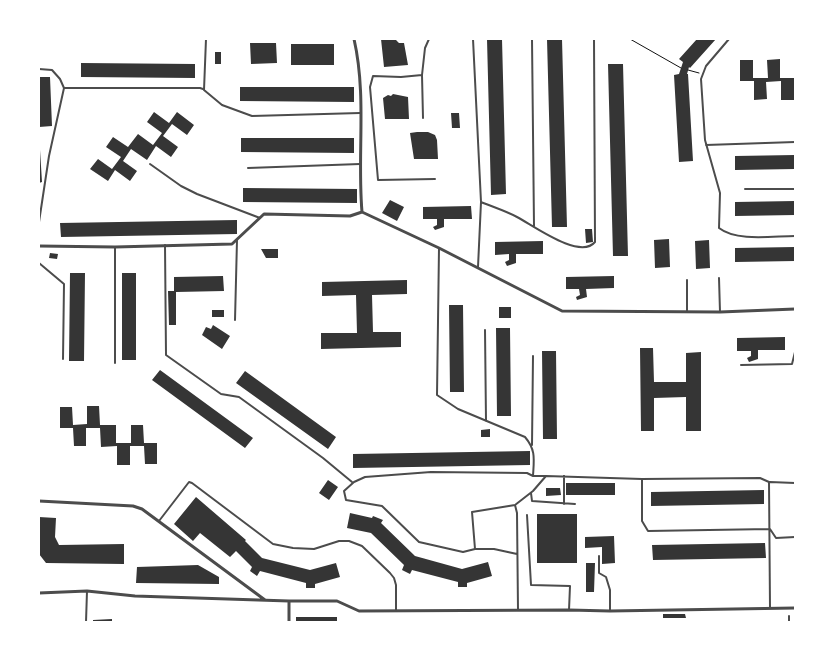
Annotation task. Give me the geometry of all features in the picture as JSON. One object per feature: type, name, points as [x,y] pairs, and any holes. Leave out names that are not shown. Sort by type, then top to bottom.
[{"type":"street","points":[[354,39],[360,78],[362,212]]},
{"type":"street","points":[[39,246],[232,244],[264,214],[350,216],[362,212],[439,248],[562,312],[720,312],[795,309]]},
{"type":"street","points":[[39,501],[133,506],[142,510],[266,600]]},
{"type":"street","points":[[39,592],[87,591],[135,596],[337,601],[359,611],[610,611],[795,608]]},
{"type":"street","points":[[289,601],[289,622]]},
{"type":"lane","points":[[204,90],[206,39]]},
{"type":"lane","points":[[423,118],[422,75],[425,48],[429,39]]},
{"type":"lane","points":[[473,39],[480,202],[478,268]]},
{"type":"lane","points":[[532,39],[534,227]]},
{"type":"lane","points":[[480,202],[516,217],[558,240],[583,248],[591,247],[595,242],[594,39]]},
{"type":"lane","points":[[729,39],[706,66],[701,79],[706,145],[720,193],[719,228],[725,233],[740,236],[795,236]]},
{"type":"lane","points":[[39,69],[52,70],[60,79],[64,88],[49,156],[39,222]]},
{"type":"lane","points":[[422,75],[401,77],[373,76],[370,87],[378,180],[435,179]]},
{"type":"lane","points":[[64,88],[200,88],[222,105],[252,116],[360,113]]},
{"type":"lane","points":[[706,145],[795,142]]},
{"type":"lane","points":[[150,164],[181,186],[197,194],[260,218]]},
{"type":"lane","points":[[248,168],[360,164]]},
{"type":"lane","points":[[745,189],[795,189]]},
{"type":"lane","points":[[235,320],[237,240]]},
{"type":"lane","points":[[165,245],[166,355],[221,394],[239,397],[323,458],[353,483]]},
{"type":"lane","points":[[115,246],[115,363]]},
{"type":"lane","points":[[439,248],[437,395],[458,410],[525,437],[532,445]]},
{"type":"lane","points":[[39,263],[64,284],[63,359]]},
{"type":"lane","points":[[719,278],[720,312]]},
{"type":"lane","points":[[687,280],[687,312]]},
{"type":"lane","points":[[485,330],[486,421]]},
{"type":"lane","points":[[741,365],[792,364],[795,352]]},
{"type":"lane","points":[[533,356],[533,476]]},
{"type":"lane","points":[[517,554],[494,549],[475,549],[463,552],[419,542],[382,506],[346,500],[344,492],[353,483],[366,477],[431,472],[527,473],[533,476],[564,475],[642,479],[760,478],[769,482],[795,483]]},
{"type":"lane","points":[[564,475],[564,504]]},
{"type":"lane","points":[[475,549],[472,512],[515,505],[531,493],[546,476]]},
{"type":"lane","points":[[642,479],[642,521],[648,531],[770,529]]},
{"type":"lane","points":[[158,522],[189,482],[273,544],[293,548],[314,549],[339,541],[349,541],[362,546],[394,578],[396,585],[396,610]]},
{"type":"lane","points":[[769,482],[770,608]]},
{"type":"lane","points":[[531,493],[532,502],[575,504]]},
{"type":"lane","points":[[515,505],[517,513],[518,610]]},
{"type":"lane","points":[[528,515],[531,585],[570,586],[569,610]]},
{"type":"lane","points":[[770,529],[776,538],[795,537]]},
{"type":"lane","points":[[598,556],[599,573],[606,577],[610,590],[610,611]]},
{"type":"lane","points":[[86,622],[87,591]]},
{"type":"lane","points":[[789,616],[789,622]]},
{"type":"path","points":[[630,39],[681,68]]},
{"type":"path","points":[[688,70],[703,74]]},
{"type":"building","points":[[381,39],[396,40],[399,43],[404,43],[408,65],[384,67]]},
{"type":"building","points":[[487,39],[502,39],[506,194],[491,195]]},
{"type":"building","points":[[547,39],[562,39],[567,227],[552,227]]},
{"type":"building","points":[[697,39],[716,39],[689,67],[687,74],[693,161],[679,162],[674,75],[679,74],[683,62],[679,59]]},
{"type":"building","points":[[250,43],[276,43],[277,63],[251,64]]},
{"type":"building","points":[[291,44],[334,44],[334,65],[291,65]]},
{"type":"building","points":[[215,52],[221,52],[221,64],[215,64]]},
{"type":"building","points":[[780,59],[780,78],[795,78],[795,100],[781,100],[781,81],[766,82],[767,99],[754,100],[754,81],[740,81],[740,60],[753,60],[753,78],[768,78],[767,60]]},
{"type":"building","points":[[81,63],[195,64],[195,78],[81,77]]},
{"type":"building","points":[[608,64],[623,64],[628,256],[613,256]]},
{"type":"building","points":[[39,77],[50,77],[52,126],[39,127]]},
{"type":"building","points":[[240,87],[354,87],[354,102],[240,101]]},
{"type":"building","points":[[393,94],[408,97],[409,119],[385,119],[383,98]]},
{"type":"building","points":[[154,112],[169,123],[177,112],[194,125],[187,135],[172,124],[163,136],[178,147],[171,157],[156,146],[147,160],[131,149],[123,161],[137,171],[130,181],[115,170],[108,181],[90,169],[98,159],[112,169],[121,157],[106,147],[113,137],[128,147],[138,134],[153,145],[162,133],[147,122]]},
{"type":"building","points":[[451,113],[459,113],[460,128],[452,128]]},
{"type":"building","points":[[428,132],[435,135],[438,159],[414,159],[410,133]]},
{"type":"building","points":[[241,138],[354,138],[354,153],[241,152]]},
{"type":"building","points":[[39,150],[42,182],[39,183]]},
{"type":"building","points":[[795,155],[795,169],[735,170],[735,156]]},
{"type":"building","points":[[243,188],[357,189],[357,203],[243,202]]},
{"type":"building","points":[[390,200],[404,207],[397,221],[382,213]]},
{"type":"building","points":[[795,201],[795,215],[735,216],[735,202]]},
{"type":"building","points":[[471,206],[472,219],[444,219],[444,227],[435,230],[433,227],[437,225],[437,219],[423,219],[423,207]]},
{"type":"building","points":[[237,220],[237,234],[61,237],[60,223]]},
{"type":"building","points":[[585,229],[592,229],[593,242],[586,243]]},
{"type":"building","points":[[669,239],[670,267],[655,268],[654,240]]},
{"type":"building","points":[[709,240],[710,268],[696,269],[695,241]]},
{"type":"building","points":[[543,241],[543,254],[516,254],[516,263],[507,266],[505,262],[509,260],[509,254],[495,255],[495,242]]},
{"type":"building","points":[[795,247],[795,261],[735,262],[735,248]]},
{"type":"building","points":[[261,249],[278,249],[278,258],[266,258]]},
{"type":"building","points":[[50,253],[58,254],[57,259],[49,258]]},
{"type":"building","points":[[70,273],[85,273],[84,361],[69,361]]},
{"type":"building","points":[[122,273],[136,273],[136,360],[122,360]]},
{"type":"building","points":[[223,276],[224,291],[176,292],[176,325],[169,325],[168,291],[174,291],[174,277]]},
{"type":"building","points":[[614,276],[614,288],[586,289],[587,297],[577,300],[576,297],[580,295],[579,289],[566,289],[566,277]]},
{"type":"building","points":[[407,280],[407,294],[372,295],[373,332],[401,332],[401,347],[321,349],[321,333],[357,333],[356,295],[322,296],[322,282]]},
{"type":"building","points":[[449,305],[463,305],[464,392],[450,392]]},
{"type":"building","points":[[499,307],[511,307],[511,318],[499,318]]},
{"type":"building","points":[[212,310],[224,310],[224,317],[212,317]]},
{"type":"building","points":[[213,325],[230,336],[222,349],[202,335],[206,327],[211,329]]},
{"type":"building","points":[[496,328],[510,328],[511,416],[497,416]]},
{"type":"building","points":[[785,337],[785,350],[758,350],[758,359],[749,362],[747,358],[751,356],[751,351],[737,351],[737,338]]},
{"type":"building","points":[[640,348],[653,348],[654,382],[686,382],[686,353],[701,352],[701,431],[686,431],[686,397],[654,398],[654,431],[641,431]]},
{"type":"building","points":[[542,351],[556,351],[557,439],[543,439]]},
{"type":"building","points":[[160,370],[253,438],[245,448],[152,380]]},
{"type":"building","points":[[245,371],[336,437],[328,449],[236,383]]},
{"type":"building","points":[[87,406],[99,406],[100,425],[116,425],[116,443],[131,443],[131,425],[143,425],[144,443],[157,443],[157,464],[145,464],[144,446],[130,446],[130,465],[117,465],[117,446],[101,447],[100,428],[86,428],[86,446],[74,446],[73,428],[60,428],[60,407],[72,407],[73,425],[87,424]]},
{"type":"building","points":[[490,429],[490,437],[481,437],[481,430]]},
{"type":"building","points":[[530,451],[530,465],[353,468],[353,454]]},
{"type":"building","points":[[328,480],[338,487],[329,500],[319,493]]},
{"type":"building","points":[[566,483],[615,483],[615,495],[566,495]]},
{"type":"building","points":[[546,488],[560,488],[561,495],[546,496]]},
{"type":"building","points":[[764,490],[764,504],[651,506],[651,492]]},
{"type":"building","points":[[196,497],[246,540],[262,558],[310,570],[336,563],[340,577],[315,584],[315,588],[306,588],[306,583],[260,571],[257,576],[250,571],[252,567],[236,551],[230,557],[200,533],[193,541],[174,524]]},
{"type":"building","points":[[350,513],[372,518],[373,516],[383,520],[381,523],[415,556],[462,569],[488,562],[492,576],[467,583],[467,587],[458,587],[458,582],[412,570],[410,574],[402,570],[404,565],[371,533],[347,528]]},
{"type":"building","points":[[537,514],[577,514],[577,563],[537,563]]},
{"type":"building","points":[[39,517],[56,518],[55,537],[59,545],[124,544],[124,564],[46,563],[39,554]]},
{"type":"building","points":[[614,536],[615,563],[602,564],[602,547],[585,548],[585,537]]},
{"type":"building","points":[[765,543],[766,558],[653,560],[652,545]]},
{"type":"building","points":[[586,563],[595,563],[594,592],[586,592]]},
{"type":"building","points":[[198,565],[219,577],[219,584],[136,583],[137,567]]},
{"type":"building","points":[[663,614],[685,614],[686,618],[663,618]]},
{"type":"building","points":[[296,617],[337,617],[337,622],[296,622]]},
{"type":"building","points":[[112,619],[112,622],[93,622],[93,620]]}]
